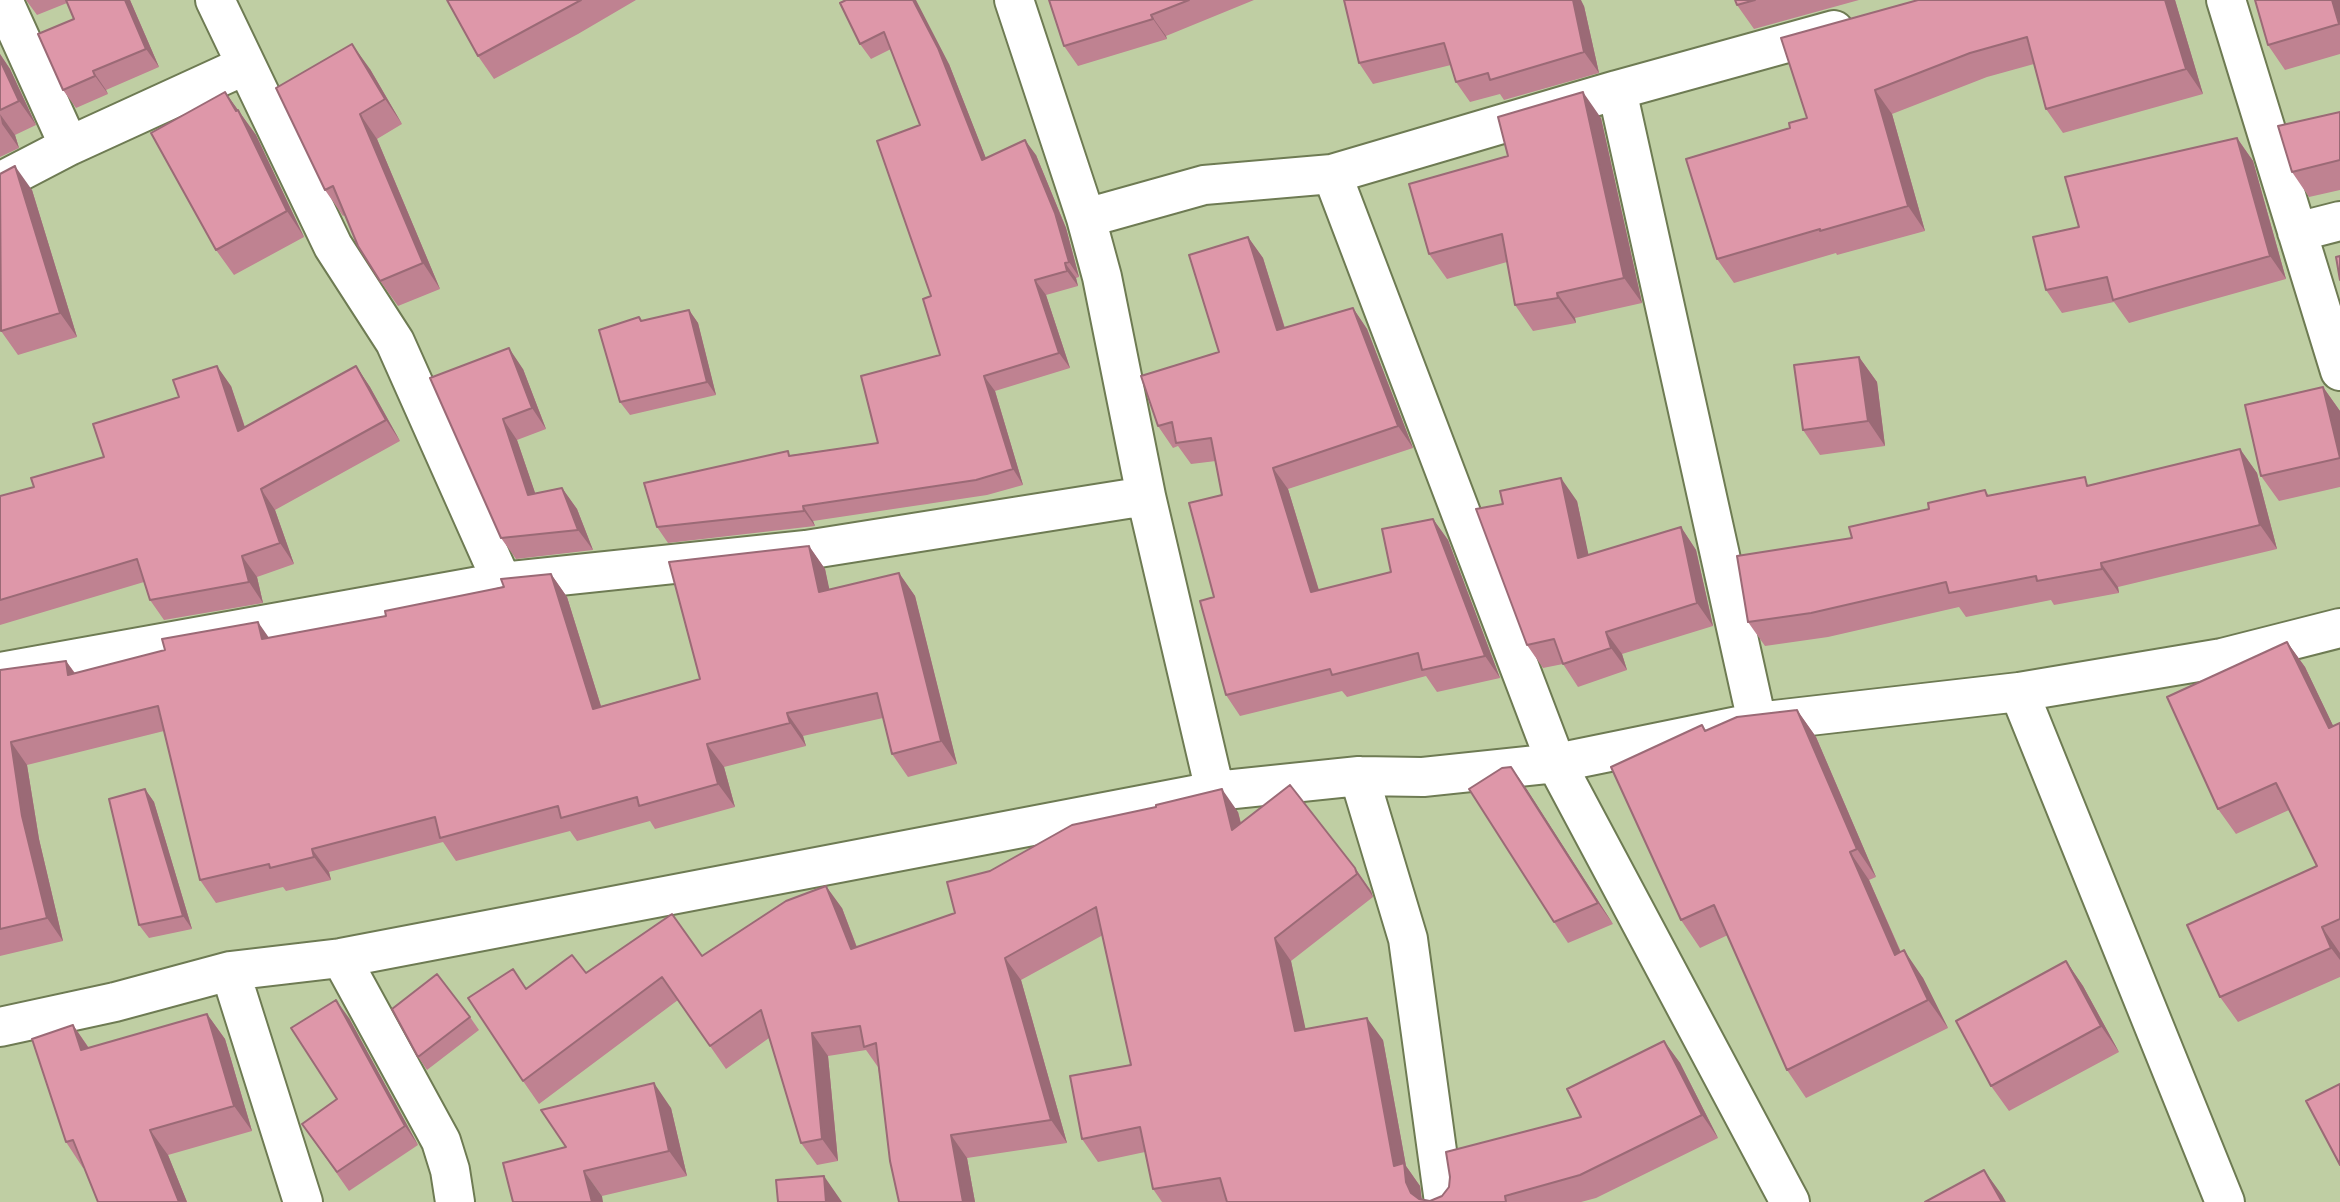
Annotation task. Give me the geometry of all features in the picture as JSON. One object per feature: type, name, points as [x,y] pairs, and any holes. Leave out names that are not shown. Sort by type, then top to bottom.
[{"type":"street","points":[[3,0],[69,146]]},
{"type":"street","points":[[215,0],[333,246],[396,342],[502,582]]},
{"type":"street","points":[[1014,0],[1086,218],[1102,277],[1146,496],[1215,791]]},
{"type":"street","points":[[2226,0],[2340,371]]},
{"type":"street","points":[[1086,218],[1204,185],[1332,174],[1617,90],[1863,22]]},
{"type":"street","points":[[0,182],[69,146],[246,65]]},
{"type":"street","points":[[1617,90],[1757,722]]},
{"type":"street","points":[[1332,174],[1556,763],[1790,1202]]},
{"type":"street","points":[[2297,232],[2340,221]]},
{"type":"street","points":[[0,672],[502,582],[806,550],[1146,496]]},
{"type":"street","points":[[0,1027],[115,1002],[230,971],[341,958],[1215,791],[1359,776],[1423,777],[1556,763],[1757,722],[2019,692],[2222,658],[2340,628]]},
{"type":"street","points":[[2019,692],[2225,1202]]},
{"type":"street","points":[[1359,776],[1408,939],[1444,1202]]},
{"type":"street","points":[[341,958],[441,1141],[456,1202]]},
{"type":"street","points":[[230,971],[303,1202]]},
{"type":"building","points":[[66,0],[125,0],[146,49],[93,71],[95,76],[63,90],[38,34],[74,19]]},
{"type":"building","points":[[447,0],[581,0],[478,56]]},
{"type":"building","points":[[846,0],[913,0],[938,48],[982,160],[1025,140],[1055,213],[1069,262],[1065,263],[1067,271],[1035,280],[1059,353],[984,376],[1013,469],[976,480],[803,506],[804,511],[657,527],[644,483],[788,451],[789,456],[878,443],[861,376],[940,355],[923,299],[931,296],[877,141],[920,125],[884,32],[860,44],[840,3]]},
{"type":"building","points":[[1049,0],[1189,0],[1151,15],[1153,19],[1064,46]]},
{"type":"building","points":[[1344,0],[1573,0],[1584,52],[1490,80],[1488,73],[1456,82],[1444,43],[1359,63]]},
{"type":"building","points":[[1735,0],[1755,0],[1737,5]]},
{"type":"building","points":[[1918,0],[2165,0],[2186,69],[2046,109],[2027,37],[1970,53],[1875,90],[1908,206],[1717,259],[1686,159],[1790,128],[1789,123],[1807,118],[1781,38]]},
{"type":"building","points":[[2255,0],[2332,0],[2339,24],[2268,45]]},
{"type":"building","points":[[352,44],[385,99],[360,114],[423,263],[380,281],[358,246],[333,186],[325,190],[276,88]]},
{"type":"building","points":[[0,60],[19,101],[0,110]]},
{"type":"building","points":[[225,92],[236,111],[238,110],[287,211],[216,250],[151,133]]},
{"type":"building","points":[[1583,92],[1624,278],[1557,293],[1558,298],[1515,305],[1502,234],[1429,254],[1409,184],[1508,156],[1498,117]]},
{"type":"building","points":[[2340,112],[2340,160],[2292,172],[2278,126]]},
{"type":"building","points":[[2237,138],[2270,256],[2113,300],[2107,277],[2046,290],[2033,237],[2079,227],[2065,177]]},
{"type":"building","points":[[15,166],[60,313],[1,331],[0,174]]},
{"type":"building","points":[[1248,237],[1277,330],[1353,308],[1398,426],[1273,468],[1311,592],[1391,572],[1382,529],[1433,519],[1485,656],[1422,670],[1418,653],[1332,675],[1330,669],[1226,695],[1200,601],[1214,597],[1189,503],[1222,495],[1211,438],[1176,443],[1172,422],[1158,426],[1141,376],[1219,352],[1189,255]]},
{"type":"building","points":[[2340,256],[2340,280],[2336,257]]},
{"type":"building","points":[[689,310],[707,382],[620,402],[599,330],[639,317],[641,321]]},
{"type":"building","points":[[509,348],[532,408],[503,419],[528,495],[562,488],[578,530],[501,538],[430,378]]},
{"type":"building","points":[[1859,357],[1868,421],[1803,430],[1794,365]]},
{"type":"building","points":[[217,366],[238,431],[356,366],[386,420],[261,489],[280,543],[242,556],[249,582],[150,600],[137,559],[0,600],[0,496],[34,487],[31,478],[104,457],[93,424],[179,397],[173,380]]},
{"type":"building","points":[[2323,387],[2340,458],[2261,476],[2245,405]]},
{"type":"building","points":[[2240,449],[2260,525],[2101,563],[2102,569],[2037,581],[2036,576],[1949,593],[1946,582],[1811,613],[1748,622],[1737,556],[1852,538],[1849,527],[1929,509],[1928,503],[1985,490],[1987,496],[2085,477],[2087,486]]},
{"type":"building","points":[[1561,478],[1578,558],[1681,527],[1697,603],[1606,632],[1611,648],[1563,664],[1554,639],[1527,645],[1476,509],[1503,504],[1500,491]]},
{"type":"building","points":[[809,546],[819,592],[899,573],[941,741],[892,754],[877,693],[787,713],[790,723],[707,744],[718,784],[639,806],[637,797],[561,818],[558,806],[440,838],[435,817],[312,849],[314,857],[200,880],[158,706],[11,742],[22,816],[47,918],[0,929],[0,670],[66,661],[68,675],[165,650],[162,639],[258,622],[262,639],[386,616],[385,611],[504,587],[501,579],[551,574],[593,709],[700,679],[669,562]]},
{"type":"building","points":[[2287,642],[2329,728],[2340,723],[2340,919],[2322,927],[2331,948],[2220,997],[2187,925],[2317,866],[2276,783],[2218,809],[2167,697]]},
{"type":"building","points":[[1797,710],[1857,849],[1850,852],[1895,955],[1904,950],[1928,1000],[1787,1070],[1714,905],[1681,920],[1611,767],[1702,725],[1705,731],[1737,717]]},
{"type":"building","points":[[1511,767],[1598,903],[1554,922],[1469,789],[1502,768]]},
{"type":"building","points":[[1290,785],[1357,874],[1275,938],[1295,1031],[1367,1018],[1394,1166],[1404,1163],[1406,1182],[1411,1193],[1419,1199],[1430,1201],[1442,1196],[1449,1187],[1450,1177],[1446,1152],[1581,1117],[1567,1089],[1664,1041],[1702,1115],[1580,1175],[1505,1196],[1506,1202],[1227,1202],[1220,1178],[1153,1189],[1140,1127],[1082,1139],[1070,1076],[1131,1065],[1096,907],[1005,958],[1051,1120],[951,1135],[963,1202],[899,1202],[890,1161],[876,1043],[864,1047],[860,1026],[812,1033],[822,1139],[801,1143],[761,1010],[710,1046],[662,977],[523,1081],[468,998],[513,969],[526,989],[572,955],[586,973],[672,914],[702,956],[786,901],[826,886],[851,949],[955,913],[947,882],[990,871],[1072,825],[1156,807],[1222,789],[1232,830]]},
{"type":"building","points":[[145,789],[183,916],[139,925],[109,799]]},
{"type":"building","points":[[2066,961],[2101,1026],[1991,1086],[1956,1021]]},
{"type":"building","points":[[437,974],[470,1017],[418,1057],[392,1009]]},
{"type":"building","points":[[336,1000],[405,1126],[337,1172],[302,1124],[337,1099],[291,1028]]},
{"type":"building","points":[[207,1014],[234,1106],[150,1130],[179,1202],[98,1202],[73,1140],[66,1142],[32,1039],[73,1025],[81,1050]]},
{"type":"building","points":[[654,1083],[669,1151],[584,1171],[592,1202],[513,1202],[503,1163],[566,1147],[541,1110]]},
{"type":"building","points":[[2340,1084],[2340,1165],[2306,1101]]},
{"type":"building","points":[[1984,1170],[2002,1202],[1925,1202]]},
{"type":"building","points":[[824,1176],[826,1202],[778,1202],[776,1180]]}]
